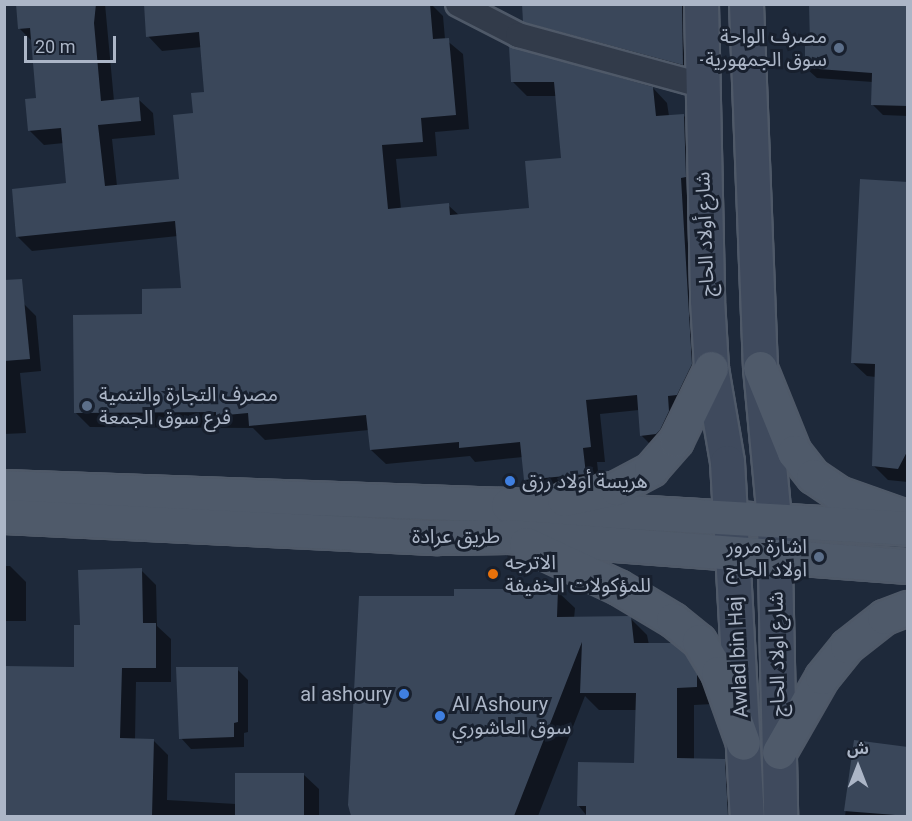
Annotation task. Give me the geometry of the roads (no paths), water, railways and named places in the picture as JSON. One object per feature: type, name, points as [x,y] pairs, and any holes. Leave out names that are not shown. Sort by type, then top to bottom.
[{"type":"main road","name":"شارع أولاد الحاج","points":[[701,4],[701,85],[711,368],[727,462]]},
{"type":"main road","points":[[746,4],[760,368],[794,452],[813,476],[838,493],[908,517]]},
{"type":"main road","points":[[508,520],[616,488],[651,469],[676,440],[711,368]]},
{"type":"main road","name":"شارع اولاد الحاج","points":[[760,368],[774,518],[780,816]]},
{"type":"main road","name":"Awlad bin Haj","points":[[727,462],[747,816]]},
{"type":"main road","name":"طريق عرادة","points":[[4,487],[508,520],[732,552],[908,566]]},
{"type":"main road","name":"طريق عرادة","points":[[4,516],[401,535],[508,520],[630,515],[774,518],[908,528]]},
{"type":"main road","points":[[508,520],[673,620],[699,641],[718,673],[743,743]]},
{"type":"main road","points":[[779,752],[822,677],[847,646],[885,617],[908,608]]},
{"type":"street","points":[[458,4],[518,35],[701,85]]},
{"type":"place","name":"مصرف الواحة -سوق الجمهورية","points":[[839,48]]},
{"type":"place","name":"مصرف التجارة والتنمية فرع سوق الجمعة","points":[[87,406]]},
{"type":"place","name":"هريسة أولاد رزق","points":[[510,481]]},
{"type":"place","name":"اشارة مرور اولاد الحاج","points":[[819,557]]},
{"type":"place","name":"الاترجه للمؤكولات الخفيفة","points":[[493,574]]},
{"type":"place","name":"al ashoury","points":[[404,694]]},
{"type":"place","name":"Al Ashoury سوق العاشوري","points":[[440,716]]}]
